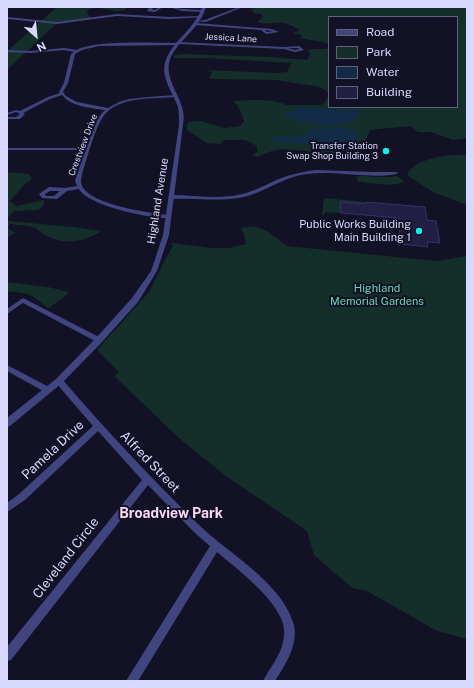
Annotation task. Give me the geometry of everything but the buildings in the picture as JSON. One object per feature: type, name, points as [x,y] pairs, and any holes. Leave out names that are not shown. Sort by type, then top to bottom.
[{"type":"street","points":[[170,7],[182,10],[204,9]]},
{"type":"street","points":[[198,21],[208,20],[242,7]]},
{"type":"street","name":"Highland Avenue","points":[[7,424],[60,381],[135,300],[154,271],[163,246],[181,125],[181,111],[167,72],[169,59],[177,43],[198,21],[204,9]]},
{"type":"street","points":[[7,18],[57,22],[117,16],[170,18],[262,29]]},
{"type":"street","name":"Jessica Lane","points":[[7,51],[30,52],[64,49],[76,51],[99,46],[135,46],[177,43],[284,48]]},
{"type":"street","points":[[62,94],[61,92],[66,83],[72,56],[76,51]]},
{"type":"street","points":[[62,94],[69,100],[78,103],[109,109]]},
{"type":"street","points":[[7,114],[21,112],[49,98],[62,94]]},
{"type":"street","name":"Crestview Drive","points":[[168,217],[136,212],[104,204],[92,198],[79,187],[78,180],[101,117],[109,109],[132,100],[176,96]]},
{"type":"street","points":[[7,118],[20,117],[23,115],[21,112]]},
{"type":"street","points":[[7,149],[89,149]]},
{"type":"street","points":[[171,197],[236,196],[290,177],[315,172],[375,174],[396,173]]},
{"type":"street","points":[[65,190],[79,187]]},
{"type":"street","points":[[7,312],[23,300],[99,340]]},
{"type":"street","points":[[7,368],[48,390]]},
{"type":"street","name":"Alfred Street","points":[[60,381],[98,426],[148,479],[199,531],[238,564],[277,602],[284,612],[290,636],[284,654],[269,681]]},
{"type":"street","name":"Pamela Drive","points":[[7,508],[22,497],[98,426]]},
{"type":"street","name":"Cleveland Circle","points":[[7,656],[148,479]]},
{"type":"street","points":[[132,681],[216,545]]},
{"type":"green space","points":[[57,7],[127,7],[125,10],[119,11],[93,8],[88,10],[87,13],[91,18],[57,23],[7,70],[7,51]]},
{"type":"green space","points":[[253,7],[467,7],[467,138],[453,140],[431,132],[418,132],[410,126],[370,130],[364,145],[328,155],[317,152],[283,149],[272,151],[257,157],[253,155],[257,152],[257,146],[245,140],[224,140],[221,144],[207,143],[187,130],[187,125],[189,122],[200,121],[225,128],[240,126],[244,121],[240,110],[234,101],[261,100],[275,101],[286,105],[321,105],[328,97],[328,108],[458,108],[458,16],[328,16],[328,44],[327,43],[300,38],[302,35],[292,33],[299,30],[286,24],[257,22],[263,16],[261,14],[254,13],[251,9],[255,8]]},
{"type":"green space","points":[[328,47],[328,92],[320,87],[276,80],[211,79],[209,77],[212,73],[207,70],[276,73],[287,72],[292,63],[204,58],[173,58],[174,55],[184,54],[307,60],[311,53],[307,52],[311,49],[326,49]]},
{"type":"green space","points":[[451,155],[467,155],[467,205],[433,192],[407,175],[415,166],[426,160]]},
{"type":"green space","points":[[7,172],[29,174],[32,179],[24,185],[10,201],[17,206],[44,200],[44,205],[38,210],[14,211],[7,219]]},
{"type":"green space","points":[[397,176],[404,181],[389,185],[375,184],[358,181],[356,177]]},
{"type":"green space","points":[[324,198],[366,202],[366,204],[341,202],[341,213],[325,212],[324,215],[322,215]]},
{"type":"green space","points":[[7,220],[102,231],[81,240],[59,241],[32,227],[10,224],[8,228],[15,233],[7,238]]},
{"type":"green space","name":"Highland Memorial Gardens","points":[[254,226],[267,231],[287,246],[436,261],[467,256],[467,639],[437,631],[367,591],[352,588],[314,555],[307,531],[227,477],[179,438],[114,376],[119,372],[97,350],[149,292],[173,246],[171,243],[213,248],[229,248],[246,244],[241,228]]},
{"type":"green space","points":[[7,282],[48,287],[69,292],[62,299],[48,308],[32,296],[18,292],[7,292]]},
{"type":"water","points":[[303,107],[356,110],[359,113],[356,116],[355,121],[338,125],[320,125],[284,116],[287,112]]},
{"type":"water","points":[[338,128],[355,130],[359,139],[330,147],[270,141],[272,137],[276,136],[300,137],[304,136],[309,130]]},
{"type":"place","name":"Transfer Station Swap Shop Building 3","points":[[386,151]]},
{"type":"place","name":"Public Works Building Main Building 1","points":[[419,231]]},
{"type":"district","name":"Broadview Park","points":[[171,514]]}]
